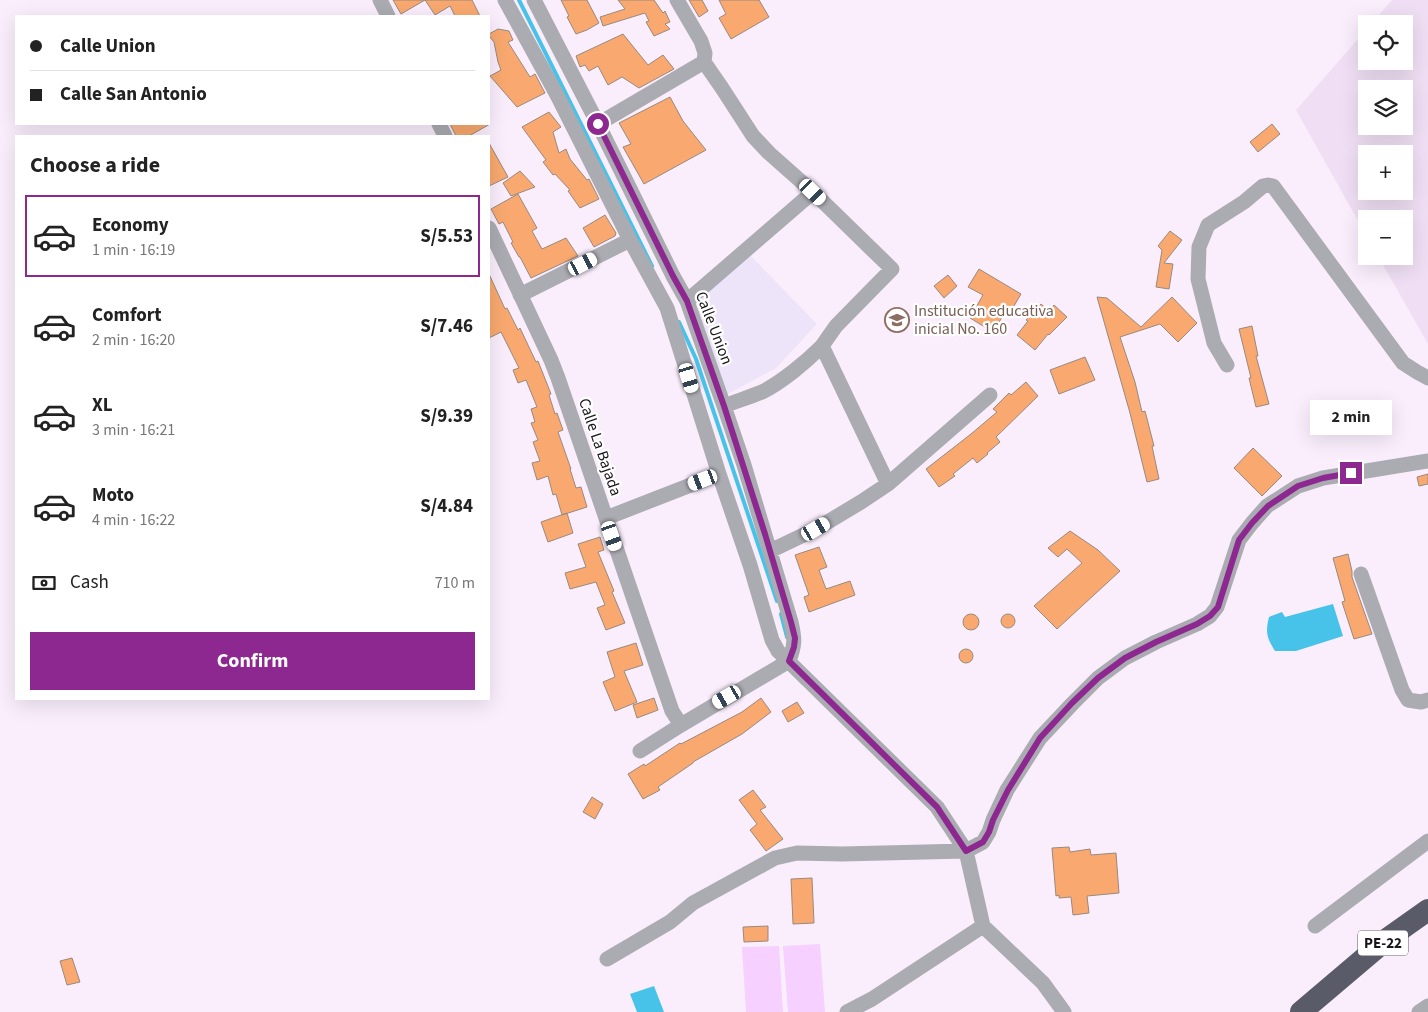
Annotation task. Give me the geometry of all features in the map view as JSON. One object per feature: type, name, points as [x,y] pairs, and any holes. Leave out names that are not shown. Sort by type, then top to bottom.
[{"type":"highway","name":"PE-22","points":[[1301,1012],[1386,939],[1428,910]]},
{"type":"highway","name":"PE-22","points":[[1340,980],[1428,928]]},
{"type":"street","points":[[380,0],[388,15]]},
{"type":"street","points":[[505,0],[557,95],[630,240],[667,308],[719,474],[750,565],[772,640],[778,651],[937,807],[966,851],[983,926],[1044,983],[1064,1012]]},
{"type":"street","name":"Calle Union","points":[[534,0],[687,301],[724,406],[770,551],[795,638],[789,661]]},
{"type":"street","points":[[678,0],[701,41],[705,53],[704,62],[753,136],[768,153],[813,192],[892,270],[836,326],[822,346],[810,358],[774,385],[724,406]]},
{"type":"street","points":[[598,124],[704,62]]},
{"type":"street","points":[[1227,365],[1214,343],[1198,279],[1199,247],[1208,225],[1244,202],[1262,186],[1268,185],[1273,186],[1403,362],[1428,378]]},
{"type":"street","points":[[687,301],[813,192]]},
{"type":"street","name":"Calle La Bajada","points":[[490,230],[558,378],[672,711],[681,724]]},
{"type":"street","points":[[520,295],[630,240]]},
{"type":"street","points":[[822,346],[888,484]]},
{"type":"street","points":[[770,551],[816,529],[888,484],[990,395]]},
{"type":"street","points":[[607,959],[670,922],[693,904],[775,858],[797,853],[842,854],[966,851],[983,842],[1008,790],[1040,738],[1072,703],[1098,678],[1125,658],[1197,624],[1210,616],[1218,607],[1239,540],[1268,506],[1298,486],[1323,478],[1428,461]]},
{"type":"street","points":[[606,518],[719,474]]},
{"type":"street","points":[[1361,574],[1402,690],[1408,700],[1422,702],[1428,700]]},
{"type":"street","points":[[640,751],[681,724],[789,661]]},
{"type":"street","points":[[1315,926],[1428,841]]},
{"type":"street","points":[[847,1012],[872,999],[983,926]]},
{"type":"street","points":[[1419,1012],[1428,1006]]},
{"type":"shaded area","points":[[1392,0],[1428,0],[1428,344],[1383,265],[1413,265],[1413,210],[1358,210],[1358,221],[1296,110],[1358,39],[1358,70],[1413,70],[1413,15],[1379,15]]},
{"type":"shaded area","points":[[748,253],[817,324],[776,368],[726,395],[696,313],[710,278]]},
{"type":"shaded area","points":[[820,944],[825,1012],[788,1012],[783,946]]},
{"type":"shaded area","points":[[779,946],[783,1012],[746,1012],[742,947]]},
{"type":"water","points":[[1333,604],[1343,636],[1296,651],[1275,651],[1268,635],[1269,617],[1282,612],[1285,617]]},
{"type":"water","points":[[654,986],[664,1012],[637,1012],[630,994]]},
{"type":"building","points":[[393,0],[425,0],[401,14]]},
{"type":"building","points":[[425,0],[472,0],[480,15],[454,15],[450,6],[435,15]]},
{"type":"building","points":[[561,0],[587,0],[599,23],[576,34]]},
{"type":"building","points":[[618,0],[654,0],[663,13],[665,11],[670,22],[665,24],[670,29],[654,36],[646,22],[649,21],[645,13],[603,26],[600,17],[625,9]]},
{"type":"building","points":[[689,0],[702,0],[708,11],[699,17]]},
{"type":"building","points":[[719,0],[759,0],[769,17],[731,39],[719,18],[726,14]]},
{"type":"building","points":[[498,29],[509,31],[513,40],[508,42],[530,77],[535,74],[545,93],[517,107],[490,76],[501,70],[490,33]]},
{"type":"building","points":[[623,34],[648,65],[663,55],[674,69],[639,88],[622,77],[608,85],[598,66],[589,71],[585,65],[580,67],[576,56]]},
{"type":"building","points":[[670,97],[683,121],[706,150],[644,184],[623,147],[631,144],[619,123]]},
{"type":"building","points":[[549,112],[561,127],[553,132],[559,153],[566,149],[570,159],[587,180],[589,179],[599,199],[580,208],[568,191],[570,190],[555,174],[553,175],[543,162],[546,160],[522,127]]},
{"type":"building","points":[[1272,124],[1280,134],[1258,152],[1250,142]]},
{"type":"building","points":[[450,125],[488,125],[471,135],[456,135]]},
{"type":"building","points":[[490,145],[508,177],[490,186]]},
{"type":"building","points":[[520,171],[535,187],[511,196],[503,183]]},
{"type":"building","points":[[518,194],[537,228],[532,231],[542,249],[566,238],[578,256],[531,278],[511,243],[513,242],[503,222],[499,224],[491,209]]},
{"type":"building","points":[[605,215],[616,233],[615,236],[594,247],[583,228]]},
{"type":"building","points":[[1170,231],[1182,240],[1164,263],[1173,264],[1169,289],[1156,287],[1162,250],[1158,246]]},
{"type":"building","points":[[979,269],[1021,294],[1011,311],[1007,309],[993,332],[970,318],[983,295],[968,287]]},
{"type":"building","points":[[948,275],[957,286],[944,298],[934,286]]},
{"type":"building","points":[[490,276],[505,309],[507,308],[518,330],[520,328],[536,362],[538,361],[551,394],[549,395],[555,414],[557,413],[563,430],[558,432],[576,488],[581,487],[587,507],[562,515],[556,494],[553,495],[548,476],[537,480],[532,463],[540,461],[533,442],[538,440],[531,423],[535,422],[531,409],[537,407],[526,380],[518,383],[513,370],[519,368],[501,332],[490,338]]},
{"type":"building","points":[[1097,297],[1107,298],[1141,327],[1172,297],[1197,323],[1178,342],[1160,324],[1120,337],[1135,382],[1142,412],[1145,411],[1154,446],[1152,446],[1159,479],[1147,482],[1130,413]]},
{"type":"building","points":[[1041,304],[1049,311],[1054,305],[1067,317],[1048,334],[1035,350],[1017,335],[1028,321],[1026,320]]},
{"type":"building","points":[[1252,326],[1258,356],[1256,356],[1269,404],[1256,407],[1239,329]]},
{"type":"building","points":[[1085,357],[1095,380],[1059,394],[1050,370]]},
{"type":"building","points":[[1026,382],[1038,396],[996,437],[1000,442],[977,463],[973,458],[953,474],[955,476],[939,487],[926,469],[997,412],[993,409],[1009,393],[1011,395]]},
{"type":"building","points":[[1253,448],[1282,476],[1262,496],[1234,468]]},
{"type":"building","points":[[1428,474],[1428,484],[1419,486],[1417,477]]},
{"type":"building","points":[[567,513],[573,533],[548,542],[541,522]]},
{"type":"building","points":[[1070,531],[1098,550],[1120,571],[1057,629],[1034,606],[1082,563],[1067,549],[1058,557],[1048,548]]},
{"type":"building","points":[[600,537],[604,550],[598,552],[625,623],[606,630],[597,608],[605,605],[596,582],[570,589],[565,573],[586,567],[578,544]]},
{"type":"building","points":[[819,547],[827,567],[819,570],[826,589],[850,581],[855,595],[809,612],[804,597],[809,595],[795,555]]},
{"type":"building","points":[[1348,554],[1352,577],[1372,634],[1354,639],[1342,602],[1345,601],[1333,558]]},
{"type":"building","points":[[971,614],[979,622],[971,630],[963,622]]},
{"type":"building","points":[[1005,614],[1011,614],[1015,621],[1011,628],[1005,628],[1001,624],[1001,618]]},
{"type":"building","points":[[636,643],[643,665],[624,671],[637,702],[615,711],[603,682],[615,677],[607,652]]},
{"type":"building","points":[[963,649],[969,649],[973,656],[969,663],[963,663],[959,659],[959,653]]},
{"type":"building","points":[[654,698],[658,710],[637,718],[633,705]]},
{"type":"building","points":[[761,698],[771,712],[742,734],[693,762],[658,787],[660,790],[643,799],[628,774],[644,764],[645,766],[680,743],[742,712]]},
{"type":"building","points":[[797,702],[804,713],[788,722],[782,711]]},
{"type":"building","points":[[753,790],[766,807],[760,810],[783,839],[766,851],[750,830],[757,824],[739,800]]},
{"type":"building","points":[[592,797],[603,804],[595,819],[583,812]]},
{"type":"building","points":[[1069,847],[1070,852],[1090,849],[1091,855],[1116,853],[1119,893],[1087,896],[1089,913],[1073,915],[1071,897],[1059,898],[1059,895],[1056,896],[1052,848]]},
{"type":"building","points":[[812,878],[814,923],[793,924],[791,879]]},
{"type":"building","points":[[768,926],[768,941],[744,942],[743,927]]},
{"type":"building","points":[[72,958],[80,982],[67,985],[60,961]]},
{"type":"waterway","points":[[519,0],[652,266]]},
{"type":"waterway","points":[[679,322],[696,359],[777,601]]},
{"type":"waterway","points":[[781,614],[787,637]]},
{"type":"place","name":"Institución educativa inicial No. 160","points":[[897,320]]},
{"type":"route","points":[[598,124],[687,301],[744,466],[791,622],[795,638],[789,661],[937,807],[966,851],[983,842],[1008,790],[1040,738],[1072,703],[1098,678],[1125,658],[1197,624],[1210,616],[1218,607],[1239,540],[1268,506],[1298,486],[1323,478],[1351,473]]}]
